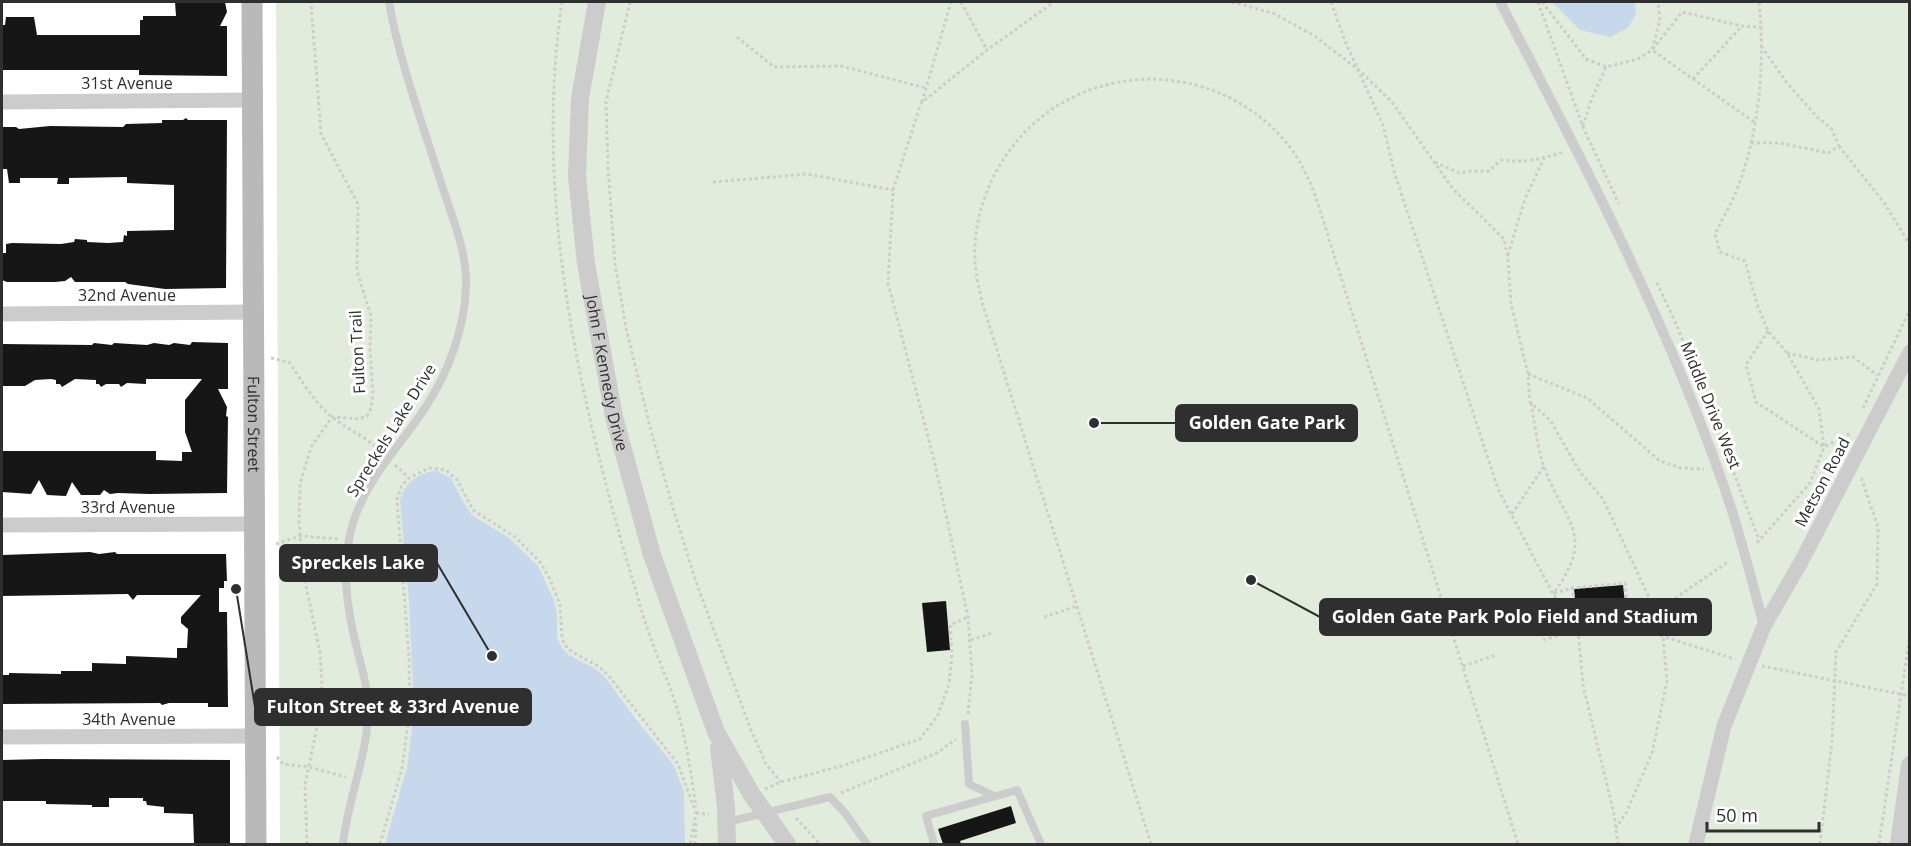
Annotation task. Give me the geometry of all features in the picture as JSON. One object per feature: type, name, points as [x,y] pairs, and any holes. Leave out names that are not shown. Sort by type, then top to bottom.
[{"type":"main road","name":"Fulton Street","points":[[252,2],[256,844]]},
{"type":"street","name":"John F Kennedy Drive","points":[[597,2],[585,63],[576,157],[589,282],[612,407],[632,489],[663,588],[716,732],[733,765],[787,844]]},
{"type":"street","name":"Middle Drive West","points":[[1500,2],[1576,148],[1643,289],[1718,469],[1764,626]]},
{"type":"street","name":"31st Avenue","points":[[2,102],[253,100]]},
{"type":"street","name":"32nd Avenue","points":[[2,314],[254,312]]},
{"type":"street","name":"Metson Road","points":[[1764,626],[1801,561],[1910,352]]},
{"type":"street","name":"33rd Avenue","points":[[2,525],[255,524]]},
{"type":"street","points":[[1696,844],[1724,726],[1764,626]]},
{"type":"street","name":"John F Kennedy Drive","points":[[716,732],[719,818],[727,844]]},
{"type":"street","name":"34th Avenue","points":[[2,737],[256,736]]},
{"type":"street","points":[[1899,844],[1910,765]]},
{"type":"lane","name":"Spreckels Lake Drive","points":[[343,844],[365,742],[368,700],[348,601],[349,540],[362,501],[386,458],[424,408],[445,370],[460,327],[465,304],[466,282],[458,237],[402,55],[389,2]]},
{"type":"lane","points":[[965,724],[969,784],[994,796]]},
{"type":"lane","points":[[934,844],[926,816],[1017,790],[1041,844]]},
{"type":"lane","points":[[719,818],[763,812],[830,797],[845,813],[867,844]]},
{"type":"path","name":"Fulton Trail","points":[[311,2],[321,134],[358,204],[357,271],[371,316],[370,348],[373,394],[369,412],[367,417],[359,419],[332,417]]},
{"type":"path","points":[[630,2],[606,102],[615,264],[626,328],[650,427],[696,582],[751,730],[766,764],[781,782]]},
{"type":"path","points":[[830,797],[937,753],[957,738],[965,724],[971,693],[971,640],[968,617],[935,464],[888,283],[893,190],[951,2]]},
{"type":"path","points":[[961,2],[987,50]]},
{"type":"path","points":[[921,104],[987,50],[1054,2]]},
{"type":"path","points":[[1232,2],[1273,13],[1313,35],[1360,71],[1392,102],[1453,189],[1504,239],[1508,258],[1511,304],[1528,374],[1530,402],[1544,466],[1574,532],[1576,549],[1566,575],[1553,594]]},
{"type":"path","points":[[1331,2],[1345,41],[1383,125],[1394,171],[1498,489],[1553,594],[1578,630],[1583,685],[1618,844]]},
{"type":"path","points":[[1542,2],[1586,59],[1606,67],[1638,59],[1652,50],[1683,12],[1742,26],[1761,27]]},
{"type":"path","points":[[1652,50],[1660,20],[1658,2]]},
{"type":"path","points":[[1757,531],[1758,542],[1810,483],[1824,447],[1820,409],[1787,353],[1768,331],[1757,304],[1745,261],[1720,252],[1715,234],[1739,184],[1751,143],[1759,92],[1761,27],[1759,2]]},
{"type":"path","points":[[1693,79],[1742,26]]},
{"type":"path","points":[[737,37],[774,67],[841,66],[926,88]]},
{"type":"path","points":[[1761,46],[1787,84],[1817,117],[1831,128],[1839,146],[1885,204],[1910,245]]},
{"type":"path","points":[[1652,50],[1754,122]]},
{"type":"path","points":[[1583,128],[1592,98],[1606,67]]},
{"type":"path","points":[[1151,844],[982,302],[975,261],[979,220],[992,179],[1014,144],[1043,115],[1078,94],[1114,82],[1146,79],[1179,81],[1222,94],[1250,110],[1285,141],[1303,168],[1316,196],[1518,844]]},
{"type":"path","points":[[1751,143],[1780,143],[1828,153],[1839,146]]},
{"type":"path","points":[[1433,161],[1459,173],[1489,171],[1501,160],[1516,162],[1544,158],[1576,148]]},
{"type":"path","points":[[1508,258],[1525,199],[1544,158]]},
{"type":"path","points":[[713,182],[807,174],[893,190]]},
{"type":"path","points":[[1860,413],[1910,309]]},
{"type":"path","points":[[1768,331],[1746,365],[1756,402],[1824,447]]},
{"type":"path","points":[[1787,353],[1818,360],[1853,357],[1877,375]]},
{"type":"path","points":[[254,354],[289,362],[317,403],[332,417],[373,443],[409,478]]},
{"type":"path","points":[[1528,374],[1587,398],[1660,460],[1681,468],[1718,469]]},
{"type":"path","points":[[1530,402],[1550,420],[1580,472],[1603,499],[1662,625],[1667,681],[1652,753],[1626,813],[1616,828]]},
{"type":"path","points":[[307,844],[305,785],[318,722],[321,682],[320,653],[303,572],[300,484],[311,447],[332,417]]},
{"type":"path","points":[[1824,447],[1852,432]]},
{"type":"path","points":[[1820,844],[1832,741],[1836,652],[1877,584],[1878,527],[1855,458]]},
{"type":"path","points":[[1512,514],[1544,466]]},
{"type":"path","points":[[380,844],[402,769],[411,705],[404,578],[397,508],[399,493],[409,478],[429,468],[441,469],[450,473],[457,480],[473,510],[515,537],[540,562],[560,604],[564,644],[572,652],[598,666],[608,675],[638,716],[671,754],[683,775],[696,813],[690,844]]},
{"type":"path","points":[[276,544],[300,536],[349,540]]},
{"type":"path","points":[[1633,627],[1728,562]]},
{"type":"path","points":[[1553,594],[1573,588],[1625,583],[1626,608],[1633,627]]},
{"type":"path","points":[[1573,588],[1574,615],[1594,614]]},
{"type":"path","points":[[1044,617],[1077,606]]},
{"type":"path","points":[[1570,619],[1595,618],[1594,610],[1604,610],[1605,629]]},
{"type":"path","points":[[764,790],[781,782],[845,765],[920,738],[938,715],[949,684],[952,653],[950,625],[968,617]]},
{"type":"path","points":[[1543,640],[1578,630],[1633,627],[1720,655]]},
{"type":"path","points":[[971,640],[992,633]]},
{"type":"path","points":[[1879,844],[1910,634]]},
{"type":"path","points":[[1463,666],[1496,655]]},
{"type":"path","points":[[1758,665],[1910,696]]},
{"type":"path","points":[[278,757],[283,764],[309,767],[357,779]]},
{"type":"path","points":[[696,813],[719,818]]},
{"type":"path","points":[[796,818],[820,844]]},
{"type":"green space","points":[[276,2],[1909,2],[1909,844],[280,844]]},
{"type":"water","points":[[1552,2],[1635,2],[1636,14],[1628,28],[1610,37],[1580,30]]},
{"type":"water","points":[[437,471],[451,478],[473,516],[508,537],[538,566],[554,600],[557,613],[557,637],[562,648],[569,655],[596,669],[605,677],[673,764],[684,791],[685,844],[385,844],[407,767],[414,713],[409,602],[400,501],[405,489],[413,480],[418,476]]},
{"type":"building","points":[[175,2],[225,2],[227,12],[220,26],[227,26],[227,76],[139,75],[139,70],[2,70],[2,25],[5,25],[6,17],[34,17],[37,35],[140,35],[140,20],[143,20],[143,16],[176,16]]},
{"type":"building","points":[[186,118],[188,120],[227,120],[226,288],[165,289],[125,282],[75,282],[71,277],[65,281],[55,282],[7,282],[2,280],[2,253],[6,253],[6,244],[61,244],[74,242],[75,239],[87,240],[87,242],[123,242],[127,231],[174,230],[174,185],[127,183],[127,177],[69,178],[69,184],[57,184],[58,178],[20,178],[20,183],[9,183],[7,169],[2,169],[2,127],[19,129],[50,126],[123,127],[126,124],[162,123],[162,120]]},
{"type":"building","points":[[192,342],[228,343],[228,389],[218,389],[227,407],[226,416],[228,417],[227,493],[110,494],[104,490],[100,495],[81,495],[72,482],[66,496],[47,495],[39,480],[31,494],[2,492],[2,451],[156,451],[156,460],[182,461],[182,452],[192,452],[185,432],[185,400],[202,379],[146,379],[146,384],[127,383],[121,387],[119,384],[106,384],[101,387],[96,384],[96,380],[75,379],[62,387],[56,384],[56,380],[51,379],[35,380],[25,386],[2,386],[2,344],[147,345],[154,343],[169,345],[174,343],[190,345]]},
{"type":"building","points":[[90,552],[99,554],[115,552],[117,554],[226,554],[227,581],[224,581],[224,588],[219,588],[219,612],[227,612],[228,707],[208,707],[208,703],[2,704],[2,675],[92,671],[92,663],[126,664],[126,656],[177,658],[177,648],[187,648],[188,629],[181,623],[181,617],[201,595],[137,595],[133,600],[128,594],[2,596],[2,555]]},
{"type":"building","points":[[1623,585],[1625,603],[1590,605],[1591,612],[1576,613],[1574,589]]},
{"type":"building","points":[[946,601],[950,650],[927,652],[922,603]]},
{"type":"building","points":[[2,760],[230,760],[230,844],[194,844],[193,814],[164,813],[164,807],[147,805],[143,798],[109,798],[109,807],[46,804],[46,801],[2,801]]},
{"type":"building","points":[[1011,806],[1016,823],[960,841],[961,844],[943,844],[938,829]]},
{"type":"place","name":"Golden Gate Park","points":[[1094,423]]},
{"type":"place","name":"Golden Gate Park Polo Field and Stadium","points":[[1251,580]]},
{"type":"place","name":"Fulton Street & 33rd Avenue","points":[[236,589]]},
{"type":"place","name":"Spreckels Lake","points":[[492,656]]}]
